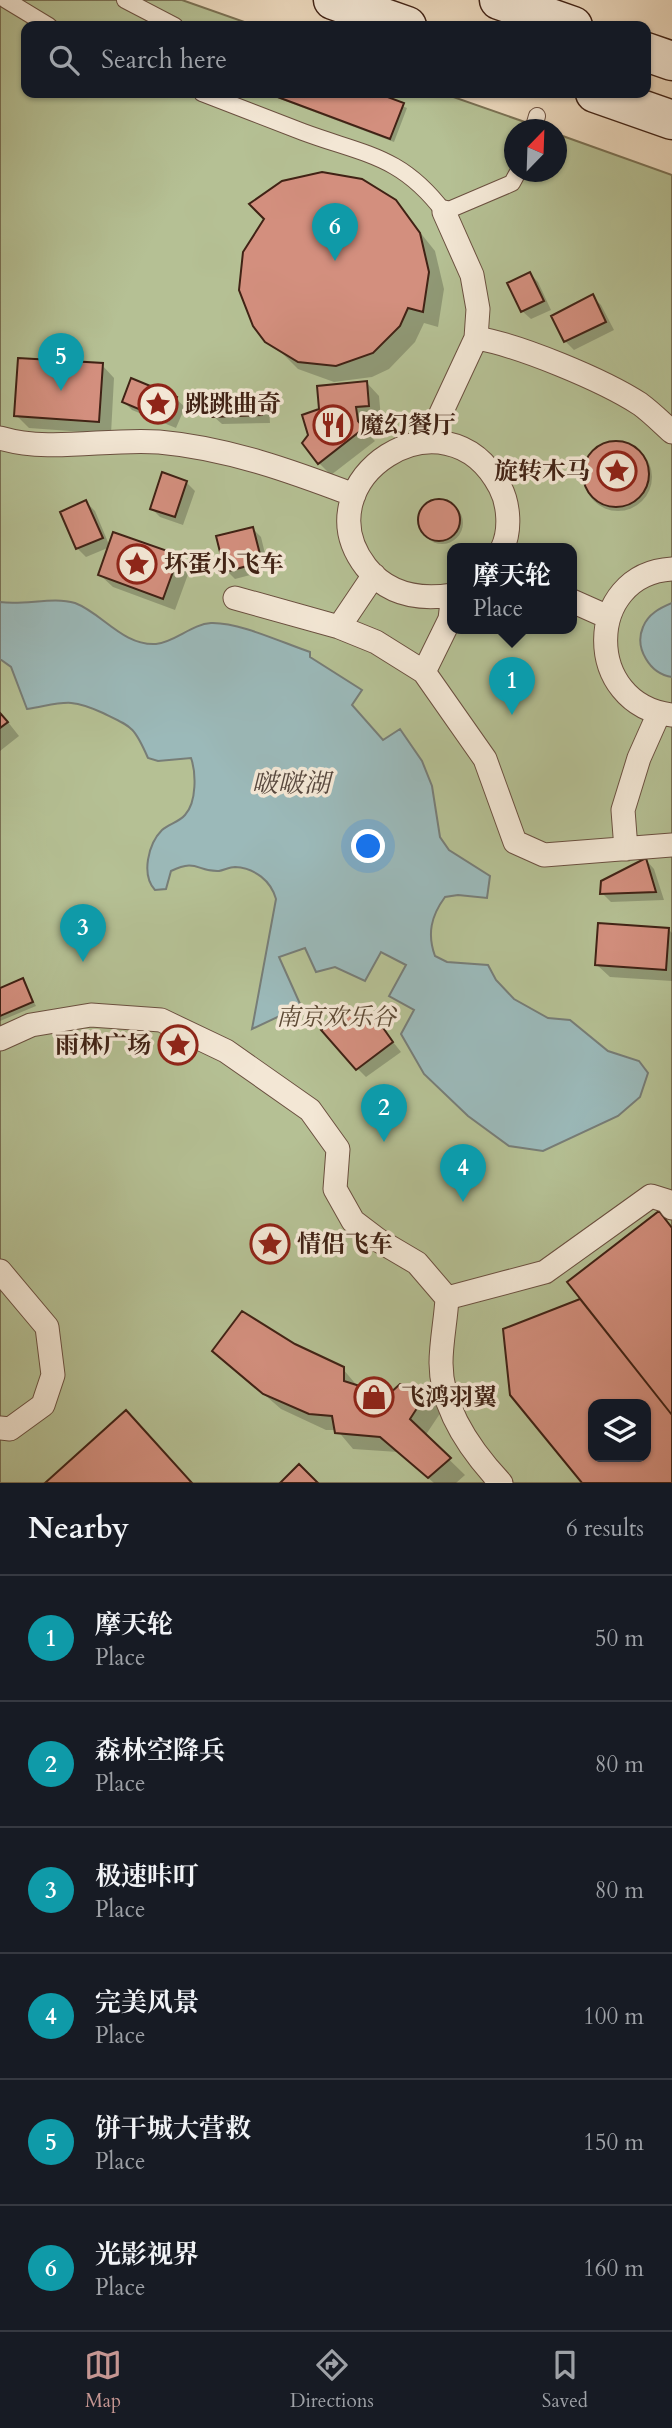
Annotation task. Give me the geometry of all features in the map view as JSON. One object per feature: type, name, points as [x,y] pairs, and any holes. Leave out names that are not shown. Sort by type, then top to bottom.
[{"type":"main road","points":[[332,0],[393,21]]},
{"type":"main road","points":[[499,0],[559,21]]},
{"type":"main road","points":[[651,54],[672,61]]},
{"type":"main road","points":[[609,98],[672,120]]},
{"type":"street","points":[[428,441],[476,338],[478,309],[472,275],[444,212]]},
{"type":"street","points":[[476,338],[534,355],[589,379],[640,404],[672,432]]},
{"type":"street","points":[[0,438],[36,445],[157,442],[213,449],[354,495]]},
{"type":"street","points":[[447,596],[429,599],[405,595],[383,583],[365,566],[354,544],[350,520],[354,495],[365,473],[382,456],[404,445],[428,441],[453,445],[475,456],[493,473],[504,495],[508,520],[503,543]]},
{"type":"street","points":[[626,849],[623,810],[639,758],[666,714],[637,703],[619,687],[608,665],[604,641],[608,617],[620,596],[638,579],[660,570],[672,569]]},
{"type":"street","points":[[339,627],[374,575]]},
{"type":"street","points":[[235,598],[339,627],[376,642],[424,672],[485,759],[515,842],[544,855],[672,845]]},
{"type":"street","points":[[577,603],[608,617]]},
{"type":"street","points":[[424,672],[447,625]]},
{"type":"street","points":[[0,1039],[31,1025],[91,1015],[161,1020],[226,1051],[310,1110],[338,1149],[335,1189],[353,1221],[378,1241],[417,1263],[447,1297],[441,1362],[445,1397],[478,1458],[501,1483]]},
{"type":"street","points":[[447,1297],[545,1272],[651,1195],[667,1201],[672,1208]]},
{"type":"street","points":[[0,1271],[47,1327],[53,1374],[43,1405],[10,1429],[0,1428]]},
{"type":"lane","points":[[6,0],[41,21]]},
{"type":"lane","points":[[125,0],[165,21]]},
{"type":"lane","points":[[215,98],[305,133],[369,152],[407,172],[444,212],[513,182]]},
{"type":"green space","name":"南京欢乐谷","points":[[0,0],[182,0],[242,21],[21,21],[21,98],[456,98],[516,119],[504,119],[504,182],[567,182],[567,138],[672,175],[672,1483],[0,1483]]},
{"type":"water","name":"啵啵湖","points":[[57,600],[75,603],[123,635],[144,643],[163,643],[204,624],[234,626],[310,652],[310,657],[362,690],[352,705],[383,740],[400,729],[422,761],[432,786],[440,837],[449,850],[490,876],[487,898],[458,895],[445,897],[436,911],[432,925],[431,940],[435,956],[447,962],[488,965],[496,980],[514,999],[548,1018],[570,1020],[608,1051],[639,1061],[648,1073],[640,1097],[618,1116],[543,1151],[509,1146],[468,1116],[424,1074],[401,1034],[414,1010],[389,996],[406,965],[381,952],[365,981],[335,967],[316,972],[305,948],[279,957],[301,1006],[252,1029],[276,899],[274,892],[266,881],[249,870],[233,867],[212,871],[192,866],[171,871],[166,889],[155,890],[148,876],[150,851],[162,830],[183,817],[192,803],[194,771],[191,758],[158,761],[148,758],[131,729],[82,705],[58,703],[27,709],[11,667],[0,659],[0,602]]},
{"type":"water","points":[[672,603],[672,677],[657,671],[646,659],[642,651],[641,635],[648,618]]},
{"type":"building","points":[[280,98],[390,98],[404,103],[390,139]]},
{"type":"building","points":[[322,172],[362,179],[396,200],[420,233],[429,272],[423,312],[408,308],[400,326],[373,353],[336,366],[298,362],[265,342],[253,326],[239,290],[243,252],[264,219],[249,204],[282,181]]},
{"type":"building","points":[[530,272],[544,301],[521,312],[507,283]]},
{"type":"building","points":[[593,294],[606,322],[564,342],[551,316]]},
{"type":"building","points":[[18,358],[103,363],[99,422],[14,416]]},
{"type":"building","points":[[131,378],[177,397],[167,421],[122,402]]},
{"type":"building","name":"魔幻餐厅","points":[[367,381],[369,406],[356,407],[358,421],[364,428],[318,464],[302,443],[308,435],[302,415],[319,409],[317,386]]},
{"type":"building","points":[[261,398],[262,415],[212,417],[211,399]]},
{"type":"building","points":[[609,441],[623,441],[635,446],[644,455],[649,474],[647,487],[640,498],[623,507],[609,507],[597,502],[588,493],[583,481],[583,467],[588,455],[597,446]]},
{"type":"building","points":[[162,472],[187,481],[175,517],[150,509]]},
{"type":"building","points":[[439,499],[454,505],[460,520],[454,535],[439,541],[424,535],[418,520],[424,505]]},
{"type":"building","points":[[86,500],[103,538],[76,549],[60,512]]},
{"type":"building","points":[[253,527],[262,562],[225,572],[216,536]]},
{"type":"building","points":[[113,532],[179,555],[163,599],[98,575]]},
{"type":"building","points":[[0,713],[8,722],[0,728]]},
{"type":"building","points":[[646,858],[656,892],[600,894],[601,881]]},
{"type":"building","points":[[598,923],[669,928],[666,970],[595,965]]},
{"type":"building","points":[[23,978],[33,1002],[0,1016],[0,988]]},
{"type":"building","points":[[372,1012],[393,1042],[356,1070],[321,1030],[347,1013]]},
{"type":"building","points":[[659,1211],[672,1228],[672,1415],[567,1282]]},
{"type":"building","points":[[580,1299],[672,1415],[672,1483],[582,1483],[510,1395],[503,1329]]},
{"type":"building","points":[[242,1311],[295,1344],[344,1367],[344,1381],[388,1395],[400,1384],[430,1388],[410,1419],[451,1458],[428,1478],[380,1437],[335,1433],[332,1416],[309,1414],[263,1394],[212,1351]]},
{"type":"building","points":[[126,1410],[192,1483],[45,1483]]},
{"type":"building","points":[[299,1464],[318,1483],[280,1483]]},
{"type":"place","name":"光影视界","points":[[335,261]]},
{"type":"place","name":"饼干城大营救","points":[[61,391]]},
{"type":"place","name":"跳跳曲奇","points":[[158,404]]},
{"type":"place","name":"魔幻餐厅","points":[[333,425]]},
{"type":"place","name":"旋转木马","points":[[617,471]]},
{"type":"place","name":"坏蛋小飞车","points":[[137,564]]},
{"type":"place","name":"摩天轮","points":[[512,715]]},
{"type":"place","name":"极速咔叮","points":[[83,962]]},
{"type":"place","name":"雨林广场","points":[[178,1045]]},
{"type":"place","name":"森林空降兵","points":[[384,1142]]},
{"type":"place","name":"完美风景","points":[[463,1202]]},
{"type":"place","name":"情侣飞车","points":[[270,1244]]},
{"type":"place","name":"飞鸿羽翼","points":[[374,1397]]}]
